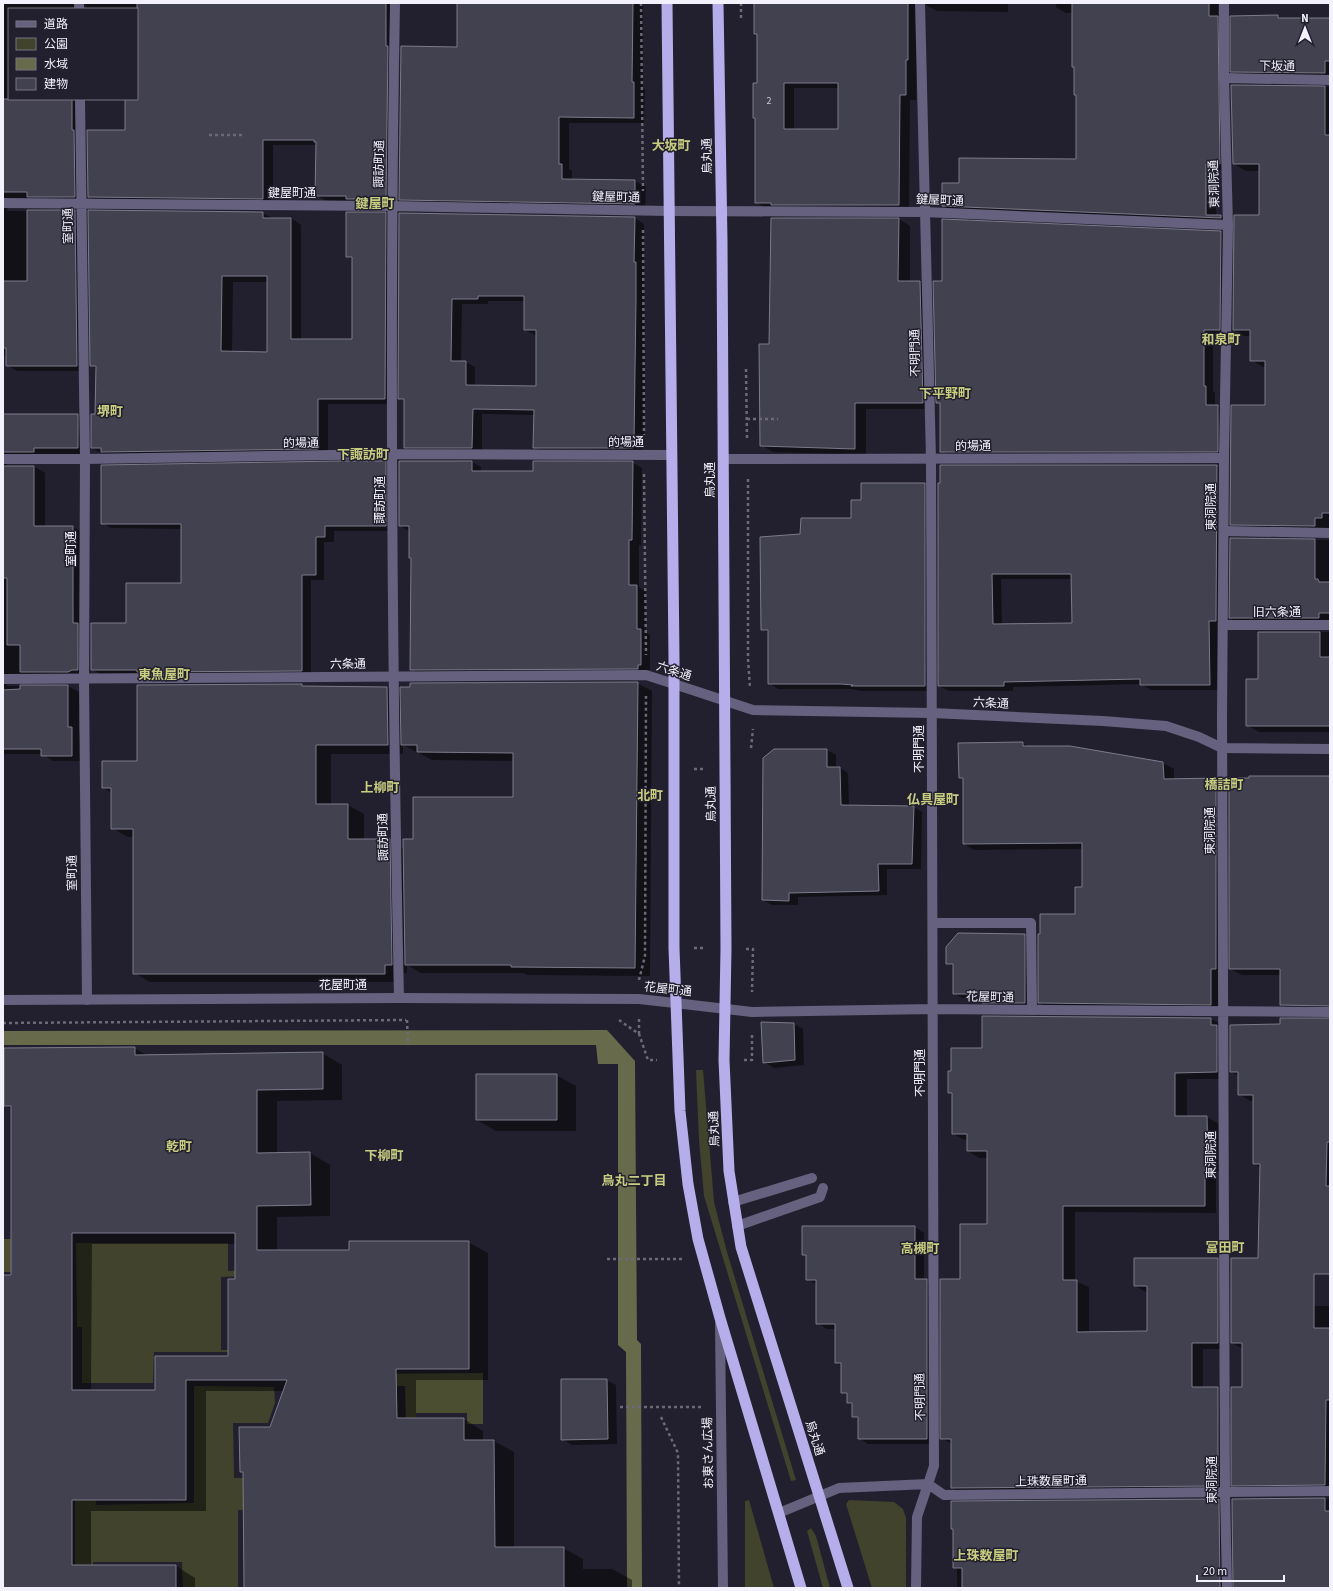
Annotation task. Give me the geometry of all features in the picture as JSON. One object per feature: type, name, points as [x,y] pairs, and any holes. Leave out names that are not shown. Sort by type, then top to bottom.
[{"type":"highway","points":[[667,3],[674,684],[674,948],[680,1111],[688,1184],[703,1259],[802,1588]]},
{"type":"highway","name":"烏丸通","points":[[718,3],[721,212],[726,949],[724,1060],[729,1171],[743,1255],[848,1588]]},
{"type":"street","name":"諏訪町通","points":[[395,3],[391,206],[393,676],[399,998]]},
{"type":"street","name":"不明門通","points":[[916,1588],[917,1517],[934,1466],[931,459],[920,3]]},
{"type":"street","name":"東洞院通","points":[[1224,3],[1224,78],[1228,225],[1224,458],[1222,748],[1226,1588]]},
{"type":"street","name":"下坂通","points":[[1224,78],[1330,80]]},
{"type":"street","name":"室町通","points":[[80,100],[85,459],[84,679],[87,1000]]},
{"type":"street","name":"鍵屋町通","points":[[3,203],[391,206],[721,212],[924,212],[1228,225]]},
{"type":"street","name":"的場通","points":[[3,459],[393,454],[672,455]]},
{"type":"street","name":"的場通","points":[[723,459],[1224,458]]},
{"type":"street","points":[[1224,531],[1330,533]]},
{"type":"street","name":"旧六条通","points":[[1223,625],[1330,625]]},
{"type":"street","name":"六条通","points":[[3,679],[646,675],[753,710],[932,713],[1104,721],[1166,726],[1222,748],[1330,749]]},
{"type":"street","points":[[933,923],[1031,922],[1032,1010]]},
{"type":"street","name":"花屋町通","points":[[3,1000],[399,998],[639,999],[752,1012],[933,1009],[1330,1012]]},
{"type":"street","points":[[734,1202],[812,1178]]},
{"type":"street","points":[[738,1226],[820,1197],[823,1188]]},
{"type":"street","name":"お東さん広場","points":[[720,1318],[723,1588]]},
{"type":"street","points":[[780,1513],[839,1488],[928,1484]]},
{"type":"street","name":"上珠数屋町通","points":[[928,1484],[944,1495],[1330,1491]]},
{"type":"path","points":[[209,135],[245,135]]},
{"type":"path","points":[[747,419],[778,419]]},
{"type":"path","points":[[724,658],[748,659]]},
{"type":"path","points":[[645,769],[724,769]]},
{"type":"path","points":[[639,978],[644,963],[645,948],[752,949]]},
{"type":"path","points":[[407,1020],[408,1045]]},
{"type":"path","points":[[3,1023],[415,1020]]},
{"type":"path","points":[[611,1020],[619,1020],[639,1034],[648,1060]]},
{"type":"path","points":[[607,1259],[703,1259]]},
{"type":"path","points":[[620,1407],[721,1407]]},
{"type":"path","points":[[661,1418],[678,1453],[679,1588]]},
{"type":"green space","points":[[696,1070],[703,1070],[714,1202],[727,1252],[796,1480],[791,1481],[704,1196],[699,1140]]},
{"type":"green space","points":[[76,1243],[228,1243],[228,1271],[247,1270],[247,1276],[221,1277],[221,1350],[249,1350],[249,1352],[154,1352],[153,1383],[82,1383],[82,1327],[77,1327]]},
{"type":"green space","points":[[194,1386],[274,1387],[275,1403],[268,1423],[233,1423],[234,1478],[295,1478],[307,1509],[238,1510],[238,1588],[183,1588],[182,1562],[93,1562],[92,1588],[75,1588],[75,1468],[96,1468],[96,1505],[194,1503]]},
{"type":"green space","points":[[749,1500],[774,1588],[745,1588],[745,1501]]},
{"type":"green space","points":[[849,1500],[894,1502],[903,1509],[906,1518],[906,1588],[872,1588],[846,1504]]},
{"type":"green space","points":[[811,1528],[816,1536],[830,1588],[823,1588],[807,1531]]},
{"type":"shaded area","points":[[3,1239],[49,1239],[49,1272],[3,1272]]},
{"type":"shaded area","points":[[483,1373],[483,1424],[467,1424],[467,1413],[416,1413],[416,1424],[406,1424],[405,1386],[356,1386],[356,1374]]},
{"type":"water","points":[[607,1030],[635,1061],[637,1340],[641,1344],[642,1588],[627,1588],[626,1352],[618,1345],[618,1064],[598,1064],[596,1045],[3,1045],[3,1031]]},
{"type":"building","points":[[137,3],[386,3],[386,46],[388,46],[386,199],[346,199],[346,196],[315,196],[316,142],[314,142],[314,140],[263,140],[263,199],[88,197],[87,130],[125,130],[125,100],[138,100]]},
{"type":"building","points":[[457,3],[633,3],[632,82],[634,82],[634,118],[559,117],[559,164],[562,164],[562,179],[635,180],[635,204],[399,200],[401,46],[457,47]]},
{"type":"building","points":[[754,3],[908,3],[908,60],[906,60],[906,95],[900,95],[899,205],[771,205],[771,203],[755,203],[755,118],[753,118],[753,83],[757,83],[757,34],[754,34]],"holes":[[[784,83],[838,83],[838,129],[784,129]]]},
{"type":"building","points":[[1072,3],[1209,3],[1209,16],[1218,16],[1220,164],[1206,164],[1206,215],[1221,215],[1221,218],[942,206],[942,183],[959,183],[959,158],[1076,159],[1076,95],[1074,95],[1074,67],[1072,67]]},
{"type":"building","points":[[1278,15],[1278,18],[1330,18],[1330,61],[1325,61],[1325,73],[1230,72],[1230,16]]},
{"type":"building","points":[[1231,85],[1325,86],[1325,135],[1330,135],[1330,513],[1322,513],[1322,518],[1315,518],[1315,526],[1230,525],[1231,405],[1265,405],[1265,361],[1250,361],[1250,330],[1233,330],[1234,215],[1259,215],[1259,164],[1233,164]]},
{"type":"building","points":[[3,99],[72,100],[75,197],[27,197],[27,192],[3,192]]},
{"type":"building","points":[[27,210],[75,210],[77,366],[6,366],[6,348],[3,348],[3,281],[27,281]]},
{"type":"building","points":[[88,210],[263,212],[263,218],[291,218],[291,339],[352,339],[352,257],[346,257],[346,212],[386,212],[385,399],[318,399],[318,449],[101,452],[101,448],[91,448],[91,414],[95,414],[96,366],[90,366]],"holes":[[[222,276],[267,276],[267,352],[221,351]]]},
{"type":"building","points":[[399,213],[635,217],[634,262],[636,262],[636,300],[633,448],[533,448],[534,410],[473,409],[472,448],[404,448],[404,399],[398,399]],"holes":[[[478,296],[524,296],[524,330],[536,330],[536,386],[466,385],[466,361],[451,361],[452,299],[478,299]]]},
{"type":"building","points":[[771,218],[899,218],[898,281],[920,281],[923,403],[855,403],[855,449],[760,446],[759,344],[769,344]]},
{"type":"building","points":[[942,219],[1221,231],[1220,330],[1204,330],[1204,386],[1206,386],[1206,405],[1218,405],[1218,452],[940,452],[940,403],[936,403],[933,281],[942,281]]},
{"type":"building","points":[[3,414],[78,414],[78,448],[34,448],[34,452],[3,452]]},
{"type":"building","points":[[386,461],[386,526],[325,526],[325,537],[316,537],[316,575],[302,575],[302,671],[137,672],[137,670],[91,670],[91,623],[126,623],[126,583],[181,583],[181,524],[101,524],[101,465]]},
{"type":"building","points":[[399,461],[472,461],[472,471],[533,471],[533,461],[633,461],[632,540],[629,540],[629,585],[637,585],[637,629],[641,629],[641,665],[638,665],[638,669],[410,670],[411,558],[409,558],[409,526],[399,526]]},
{"type":"building","points":[[940,465],[1217,465],[1216,621],[1209,621],[1210,685],[1140,685],[1140,679],[1004,682],[1004,686],[938,686],[938,483],[940,483]],"holes":[[[992,574],[1071,574],[1072,623],[993,624]]]},
{"type":"building","points":[[3,466],[34,466],[34,526],[73,526],[73,623],[78,623],[78,670],[68,672],[20,672],[20,645],[7,645],[7,578],[3,578]]},
{"type":"building","points":[[861,483],[925,483],[925,686],[768,684],[768,630],[761,630],[760,537],[800,534],[801,518],[851,518],[851,500],[861,500]]},
{"type":"building","points":[[1230,538],[1315,539],[1315,579],[1318,579],[1319,582],[1330,582],[1330,613],[1319,613],[1319,618],[1229,618]]},
{"type":"building","points":[[1258,632],[1320,632],[1320,657],[1330,657],[1330,726],[1246,726],[1246,679],[1258,679]]},
{"type":"building","points":[[638,682],[635,968],[511,967],[511,965],[405,965],[403,839],[413,839],[413,797],[513,797],[513,753],[417,752],[417,745],[401,745],[400,687],[410,687],[410,683]]},
{"type":"building","points":[[302,684],[302,686],[387,687],[388,745],[316,745],[316,804],[348,804],[348,839],[390,839],[392,965],[385,965],[385,974],[133,974],[133,829],[111,829],[111,788],[102,788],[102,761],[137,761],[137,685]]},
{"type":"building","points":[[20,685],[68,685],[68,727],[72,727],[72,756],[41,756],[41,749],[3,749],[3,690],[20,689]]},
{"type":"building","points":[[1023,742],[1023,746],[1070,746],[1163,762],[1164,779],[1216,778],[1216,969],[1211,969],[1211,1005],[1038,1003],[1038,934],[1040,934],[1040,914],[1075,914],[1075,887],[1082,887],[1082,843],[963,844],[963,778],[959,778],[958,743]]},
{"type":"building","points":[[774,749],[827,749],[827,767],[840,767],[841,805],[914,806],[912,864],[878,864],[879,891],[789,893],[789,901],[762,900],[763,758]]},
{"type":"building","points":[[1249,776],[1330,776],[1330,1006],[1280,1005],[1280,969],[1229,969],[1229,778],[1249,778]]},
{"type":"building","points":[[958,933],[1025,934],[1025,1003],[982,1003],[982,994],[953,994],[953,964],[946,964],[946,947]]},
{"type":"building","points":[[982,1016],[1211,1018],[1211,1025],[1217,1025],[1217,1072],[1175,1073],[1175,1116],[1207,1116],[1208,1164],[1205,1164],[1205,1206],[1063,1206],[1063,1280],[1077,1280],[1077,1332],[1147,1331],[1147,1286],[1134,1286],[1134,1258],[1218,1258],[1218,1343],[1192,1343],[1192,1387],[1218,1387],[1218,1486],[951,1488],[951,1439],[940,1439],[940,1279],[960,1279],[960,1224],[987,1224],[987,1151],[967,1151],[967,1134],[952,1134],[952,1093],[948,1093],[948,1071],[951,1071],[951,1048],[982,1048]]},
{"type":"building","points":[[1280,1018],[1330,1018],[1330,1142],[1327,1142],[1326,1186],[1330,1186],[1330,1274],[1314,1274],[1314,1328],[1330,1328],[1330,1400],[1326,1400],[1325,1485],[1231,1486],[1231,1387],[1242,1387],[1242,1343],[1231,1343],[1231,1258],[1258,1258],[1260,1164],[1253,1164],[1253,1095],[1238,1095],[1238,1072],[1230,1072],[1230,1025],[1280,1024]]},
{"type":"building","points":[[761,1022],[794,1023],[795,1060],[763,1063]]},
{"type":"building","points":[[135,1047],[135,1055],[323,1052],[323,1089],[257,1090],[257,1153],[310,1152],[311,1205],[257,1206],[257,1250],[349,1250],[349,1241],[469,1241],[469,1369],[396,1369],[397,1418],[464,1418],[464,1440],[494,1440],[495,1547],[564,1547],[564,1588],[244,1588],[243,1472],[240,1472],[239,1427],[270,1427],[287,1380],[186,1380],[186,1500],[72,1500],[72,1565],[176,1565],[176,1588],[3,1588],[3,1275],[11,1275],[11,1106],[4,1106],[4,1048]],"holes":[[[72,1233],[235,1233],[235,1279],[228,1279],[228,1356],[155,1356],[155,1390],[72,1390]]]},
{"type":"building","points":[[476,1074],[557,1074],[557,1120],[476,1120]]},
{"type":"building","points":[[802,1226],[915,1226],[915,1279],[927,1279],[927,1439],[858,1439],[858,1417],[852,1417],[852,1403],[847,1403],[847,1393],[841,1393],[841,1363],[835,1363],[835,1324],[816,1324],[816,1280],[806,1280],[806,1255],[802,1255]]},
{"type":"building","points":[[561,1379],[607,1379],[608,1439],[561,1440]]},
{"type":"building","points":[[1325,1498],[1325,1511],[1330,1511],[1330,1588],[1233,1588],[1232,1499]]},
{"type":"building","points":[[1219,1499],[1220,1588],[962,1588],[962,1568],[953,1568],[951,1501]]},
{"type":"district","name":"大坂町","points":[[671,145]]},
{"type":"district","name":"鍵屋町","points":[[375,203]]},
{"type":"district","name":"和泉町","points":[[1221,339]]},
{"type":"district","name":"下平野町","points":[[945,393]]},
{"type":"district","name":"堺町","points":[[110,411]]},
{"type":"district","name":"下諏訪町","points":[[363,454]]},
{"type":"district","name":"東魚屋町","points":[[164,674]]},
{"type":"district","name":"橋詰町","points":[[1224,784]]},
{"type":"district","name":"上柳町","points":[[380,787]]},
{"type":"district","name":"北町","points":[[650,795]]},
{"type":"district","name":"仏具屋町","points":[[933,799]]},
{"type":"district","name":"乾町","points":[[179,1146]]},
{"type":"district","name":"下柳町","points":[[384,1155]]},
{"type":"district","name":"烏丸二丁目","points":[[634,1180]]},
{"type":"district","name":"富田町","points":[[1225,1247]]},
{"type":"district","name":"高槻町","points":[[920,1248]]},
{"type":"district","name":"上珠数屋町","points":[[986,1555]]}]
